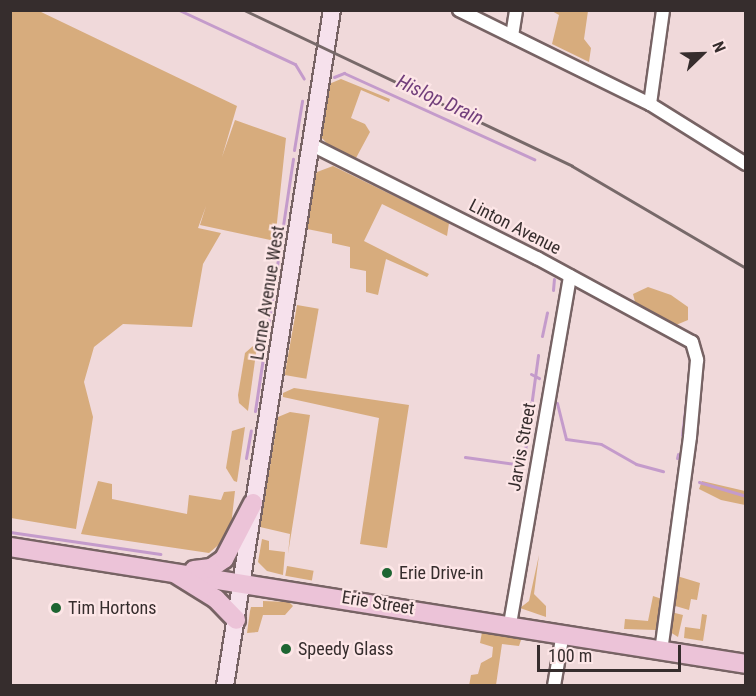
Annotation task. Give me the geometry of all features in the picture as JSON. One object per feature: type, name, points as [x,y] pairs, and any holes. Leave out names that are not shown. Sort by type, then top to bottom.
[{"type":"main road","name":"Lorne Avenue West","points":[[225,686],[332,10]]},
{"type":"main road","points":[[175,573],[211,568],[224,559],[253,503]]},
{"type":"main road","name":"Erie Street","points":[[10,548],[510,624],[746,664]]},
{"type":"main road","points":[[175,573],[216,600],[236,620]]},
{"type":"street","points":[[459,10],[650,104],[746,164]]},
{"type":"street","points":[[512,36],[516,10]]},
{"type":"street","points":[[650,104],[663,10]]},
{"type":"street","name":"Linton Avenue","points":[[312,145],[570,276],[692,342],[695,350],[690,437],[661,651]]},
{"type":"street","name":"Jarvis Street","points":[[510,624],[570,276]]},
{"type":"street","points":[[554,686],[562,633]]},
{"type":"shaded area","points":[[10,11],[39,11],[237,106],[222,157],[235,120],[286,138],[275,241],[200,225],[206,206],[198,228],[221,233],[203,264],[192,327],[123,324],[94,347],[84,382],[93,417],[76,529],[11,518]]},
{"type":"shaded area","points":[[552,11],[588,11],[584,39],[591,48],[589,62],[552,44],[559,15]]},
{"type":"shaded area","points":[[341,79],[390,99],[389,102],[361,90],[351,118],[365,124],[370,132],[356,158],[333,150],[321,137],[329,84]]},
{"type":"shaded area","points":[[333,166],[449,223],[447,236],[382,204],[364,241],[429,274],[427,277],[386,259],[378,295],[366,292],[366,271],[350,268],[350,247],[332,243],[332,234],[307,229],[313,181],[317,172]]},
{"type":"shaded area","points":[[648,287],[671,295],[688,307],[688,320],[676,325],[635,302],[633,294]]},
{"type":"shaded area","points":[[297,305],[319,309],[306,379],[285,375]]},
{"type":"shaded area","points":[[253,346],[257,346],[248,411],[239,403],[238,395],[245,353]]},
{"type":"shaded area","points":[[294,388],[409,405],[387,548],[360,544],[379,418],[283,397],[283,393]]},
{"type":"shaded area","points":[[290,412],[310,415],[288,554],[290,534],[260,527],[278,417]]},
{"type":"shaded area","points":[[245,427],[237,482],[226,468],[232,431]]},
{"type":"shaded area","points":[[98,481],[112,484],[112,499],[187,514],[189,495],[221,500],[224,492],[235,491],[231,526],[223,541],[209,553],[81,534]]},
{"type":"shaded area","points":[[702,481],[745,491],[745,505],[721,500],[699,489]]},
{"type":"shaded area","points":[[262,539],[269,541],[269,550],[285,552],[283,575],[267,571],[258,562]]},
{"type":"shaded area","points":[[539,555],[534,594],[546,606],[546,617],[520,608],[529,601]]},
{"type":"shaded area","points":[[287,566],[314,571],[312,581],[285,576]]},
{"type":"shaded area","points":[[677,576],[700,583],[697,600],[691,599],[689,610],[672,605],[679,582]]},
{"type":"shaded area","points":[[653,596],[662,599],[656,630],[624,629],[625,619],[648,621]]},
{"type":"shaded area","points":[[263,601],[289,602],[293,606],[285,615],[263,615],[258,632],[247,633],[251,607],[263,607]]},
{"type":"shaded area","points":[[671,612],[683,615],[678,637],[670,632]]},
{"type":"shaded area","points":[[702,614],[707,615],[703,641],[684,638],[685,627],[700,629]]},
{"type":"shaded area","points":[[482,632],[520,636],[521,640],[519,646],[502,644],[496,685],[469,686],[471,675],[478,674],[481,663],[492,657],[493,647],[480,643]]},
{"type":"waterway","name":"Hislop Drain","points":[[179,10],[295,64],[304,79]]},
{"type":"waterway","points":[[285,10],[309,10]]},
{"type":"waterway","name":"Hislop Drain","points":[[334,77],[344,73],[534,159]]},
{"type":"waterway","points":[[294,150],[302,101]]},
{"type":"waterway","points":[[268,326],[293,159]]},
{"type":"waterway","points":[[506,250],[521,258]]},
{"type":"waterway","points":[[553,290],[554,279]]},
{"type":"waterway","points":[[542,336],[547,313]]},
{"type":"waterway","points":[[255,411],[264,351]]},
{"type":"waterway","points":[[465,457],[523,465],[538,355]]},
{"type":"waterway","points":[[531,374],[539,378]]},
{"type":"waterway","points":[[557,403],[566,439],[601,444],[636,464],[663,471]]},
{"type":"waterway","points":[[682,435],[686,404]]},
{"type":"waterway","points":[[246,458],[251,430]]},
{"type":"waterway","points":[[677,458],[678,454]]},
{"type":"waterway","points":[[699,482],[746,496]]},
{"type":"waterway","points":[[10,532],[160,554]]},
{"type":"railway","points":[[244,10],[572,166],[746,268]]},
{"type":"place","name":"Erie Drive-in","points":[[387,573]]},
{"type":"place","name":"Tim Hortons","points":[[56,608]]},
{"type":"place","name":"Speedy Glass","points":[[286,649]]}]
